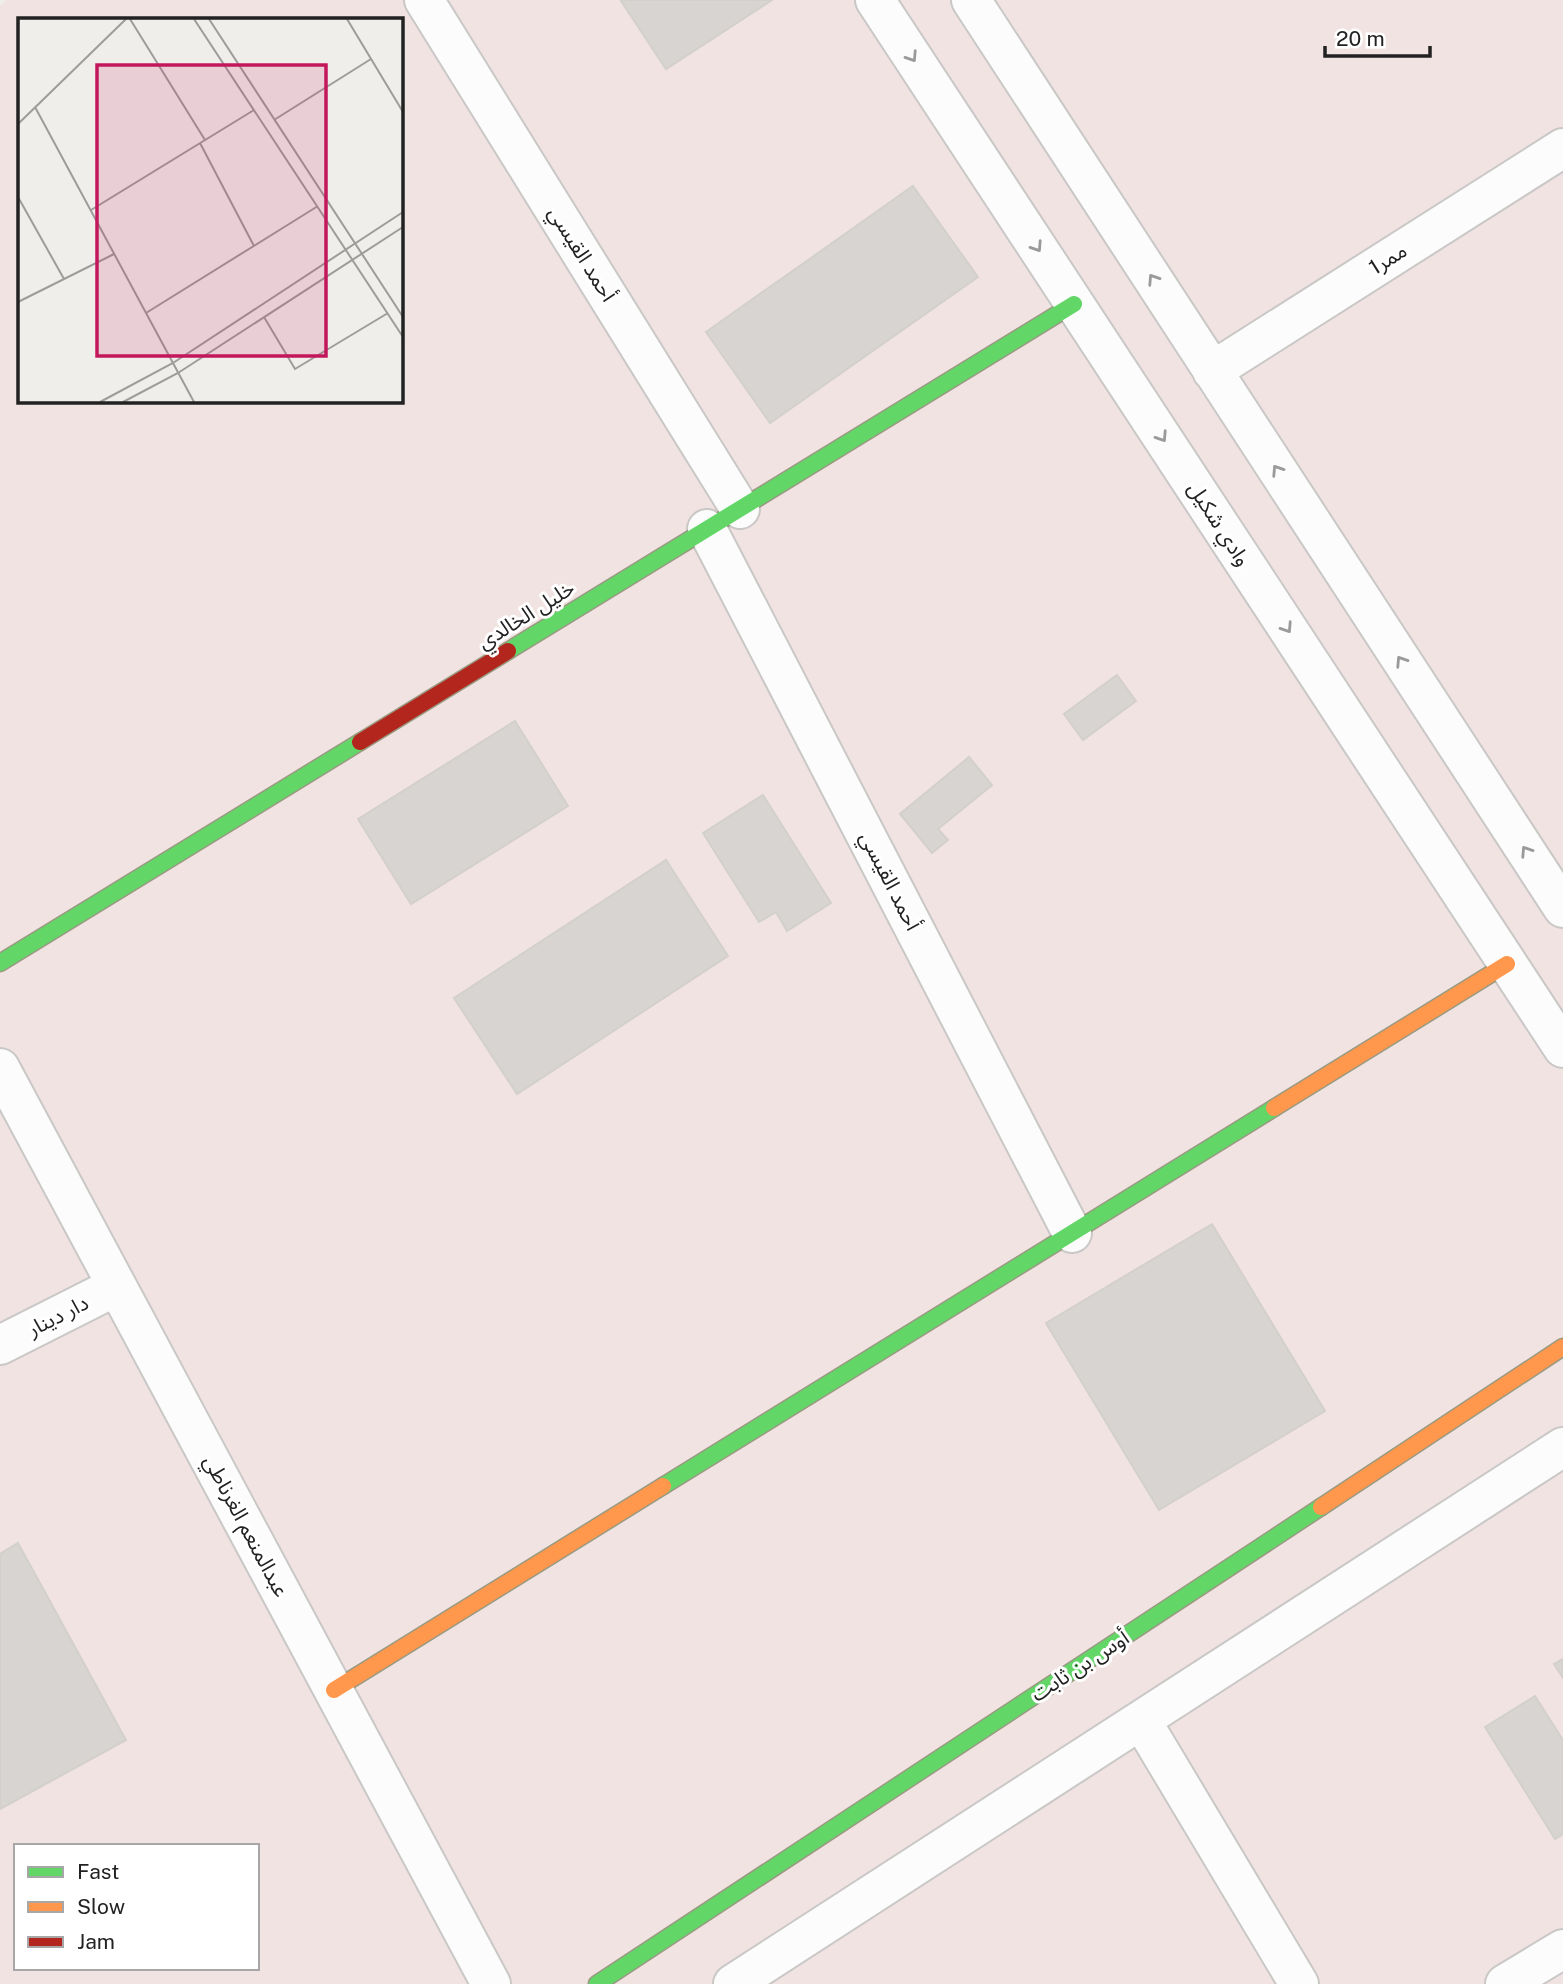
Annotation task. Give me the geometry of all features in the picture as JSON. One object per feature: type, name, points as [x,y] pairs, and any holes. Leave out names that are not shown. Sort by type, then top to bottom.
[{"type":"street","name":"أحمد القيسي","points":[[424,0],[740,509]]},
{"type":"street","name":"وادي شكيل","points":[[875,0],[1563,1048]]},
{"type":"street","points":[[971,0],[1563,908]]},
{"type":"street","name":"ممر1","points":[[1212,371],[1563,148]]},
{"type":"street","name":"خليل الخالدي","points":[[0,963],[1074,304]]},
{"type":"street","name":"أحمد القيسي","points":[[707,529],[1072,1233]]},
{"type":"street","points":[[334,1690],[1507,964]]},
{"type":"street","name":"عبدالمنعم الغرناطي","points":[[0,1068],[491,1984]]},
{"type":"street","name":"دار دينار","points":[[0,1345],[117,1286]]},
{"type":"street","name":"أوس بن ثابت","points":[[597,1984],[1563,1347]]},
{"type":"street","points":[[733,1984],[1563,1447]]},
{"type":"street","points":[[1142,1720],[1299,1984]]},
{"type":"street","points":[[1505,1984],[1563,1949]]},
{"type":"shaded area","points":[[6,0],[1563,0],[1563,1984],[0,1984],[0,6]]},
{"type":"building","points":[[772,0],[666,69],[621,1]]},
{"type":"building","points":[[913,186],[978,277],[770,423],[706,332]]},
{"type":"building","points":[[1117,675],[1136,701],[1083,740],[1064,714]]},
{"type":"building","points":[[515,721],[568,806],[411,904],[358,819]]},
{"type":"building","points":[[969,757],[992,785],[938,829],[948,840],[932,853],[900,814]]},
{"type":"building","points":[[763,795],[831,903],[787,931],[776,912],[759,922],[703,833]]},
{"type":"building","points":[[666,860],[728,956],[517,1094],[454,998]]},
{"type":"building","points":[[1212,1224],[1325,1411],[1159,1510],[1046,1323]]},
{"type":"building","points":[[18,1543],[126,1740],[0,1809],[0,1554]]},
{"type":"building","points":[[1563,1659],[1563,1678],[1554,1664]]},
{"type":"building","points":[[1535,1696],[1563,1740],[1563,1834],[1555,1839],[1485,1727]]},
{"type":"traffic: fast","points":[[508,651],[1074,304]]},
{"type":"traffic: fast","points":[[0,963],[360,742]]},
{"type":"traffic: fast","points":[[663,1486],[1274,1108]]},
{"type":"traffic: fast","points":[[597,1984],[1321,1507]]},
{"type":"traffic: slow","points":[[1274,1108],[1507,964]]},
{"type":"traffic: slow","points":[[1321,1507],[1563,1347]]},
{"type":"traffic: slow","points":[[334,1690],[663,1486]]},
{"type":"traffic: jam","points":[[360,742],[508,651]]}]
